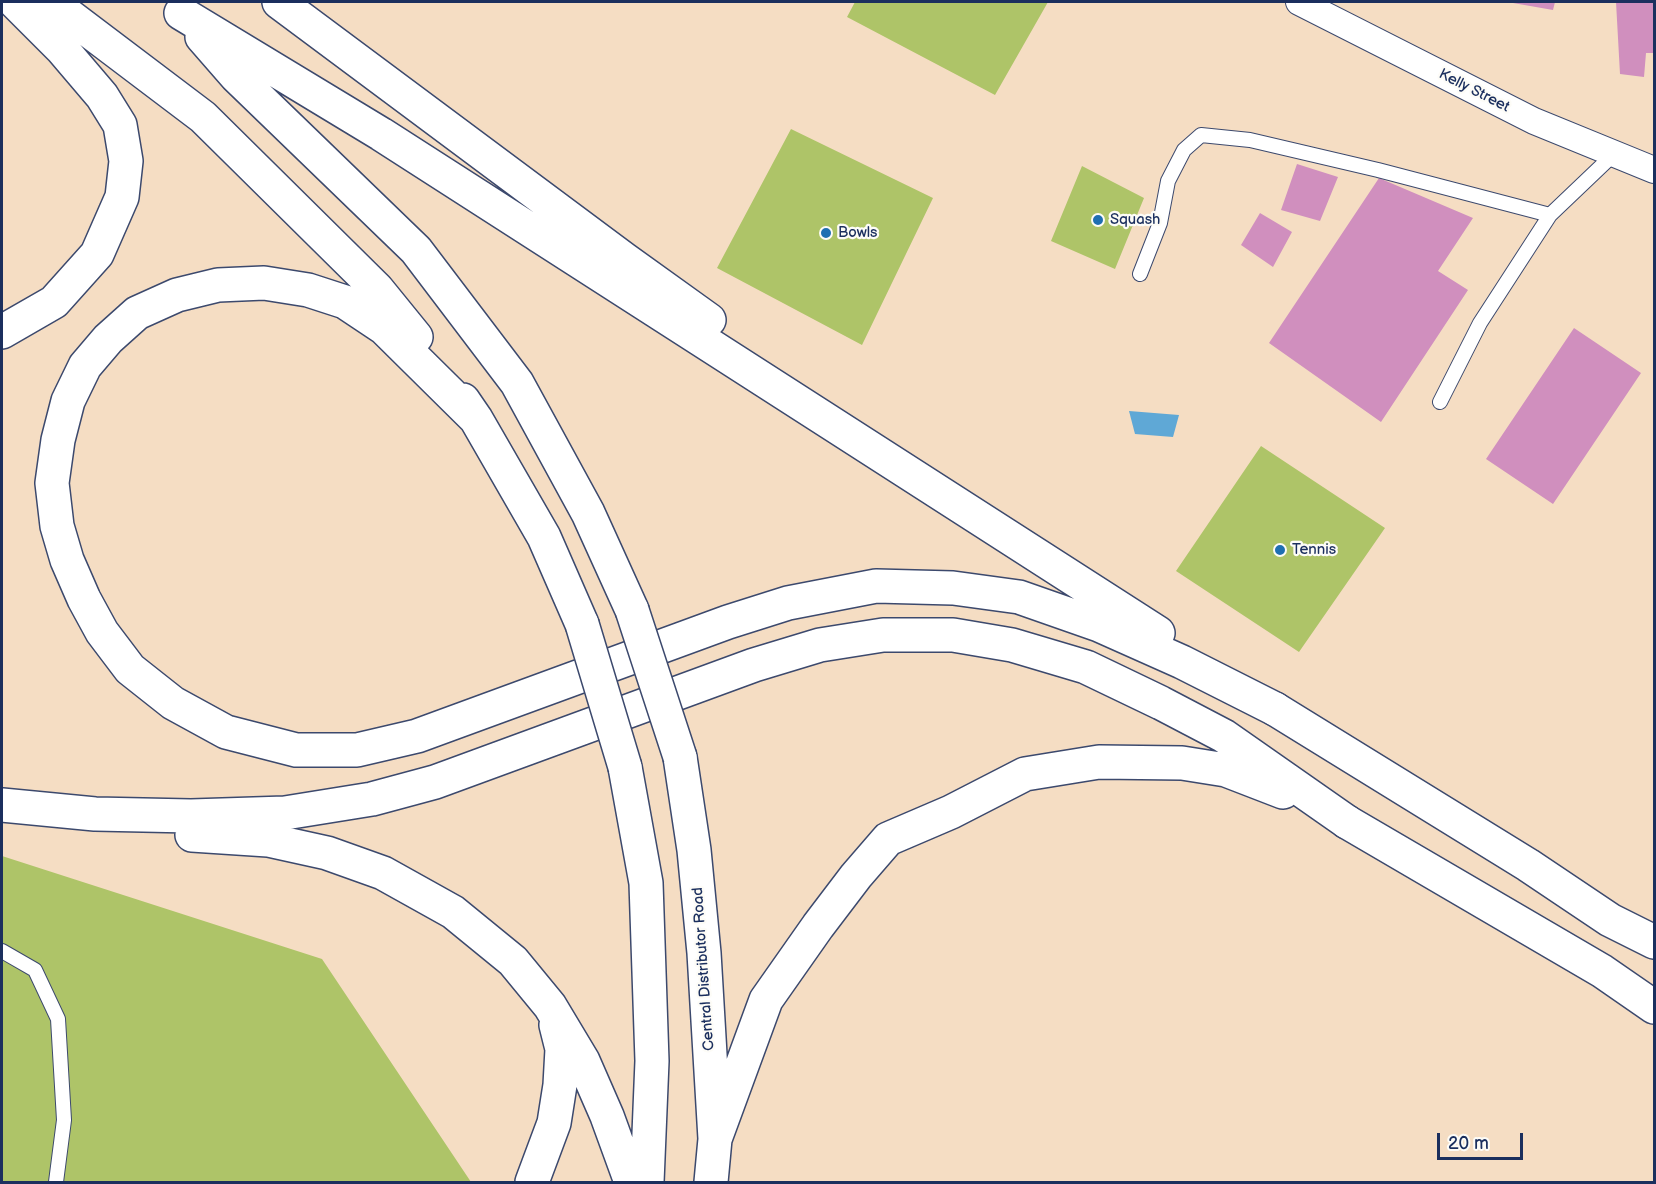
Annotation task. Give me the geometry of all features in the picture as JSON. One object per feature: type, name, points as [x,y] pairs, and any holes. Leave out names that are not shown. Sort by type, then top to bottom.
[{"type":"main road","points":[[2,332],[54,302],[97,254],[122,197],[126,161],[120,125],[102,96],[62,49],[15,2]]},
{"type":"main road","points":[[51,2],[203,117],[377,289],[429,352],[476,419],[544,537],[582,624],[625,767],[646,883],[652,1061],[647,1182]]},
{"type":"main road","points":[[279,2],[624,259],[1024,547]]},
{"type":"main road","points":[[172,8],[381,134],[1275,709],[1528,865],[1610,921],[1654,942]]},
{"type":"main road","name":"Central Distributor Road","points":[[172,8],[236,76],[417,250],[517,383],[588,513],[632,610],[680,757],[694,850],[704,953],[715,1139],[711,1182]]},
{"type":"main road","points":[[476,419],[384,328],[345,302],[308,290],[264,283],[218,285],[177,295],[137,313],[108,339],[85,366],[68,401],[58,441],[52,483],[57,526],[67,560],[102,632],[130,669],[172,703],[226,732],[296,750],[357,750],[417,736],[728,622],[788,603],[876,586],[953,588],[1019,597],[1099,625],[1182,662],[1275,709]]},
{"type":"main road","points":[[2,806],[95,814],[192,816],[285,813],[372,799],[435,782],[754,665],[820,645],[883,635],[953,635],[1012,645],[1086,668],[1224,736],[1347,822],[1602,971],[1654,1007]]},
{"type":"main road","points":[[715,1139],[766,1000],[856,876],[888,839],[951,812],[1025,774],[1099,762],[1182,763],[1226,770],[1268,785],[1347,822]]},
{"type":"main road","points":[[2,806],[60,820],[135,833],[268,840],[327,853],[383,873],[453,912],[513,961],[550,1006],[583,1061],[607,1116],[631,1182]]},
{"type":"main road","points":[[532,1182],[554,1123],[560,1085],[562,1049],[550,1006]]},
{"type":"street","name":"Kelly Street","points":[[1299,2],[1534,121],[1654,170]]},
{"type":"lane","points":[[1140,274],[1160,224],[1168,181],[1184,150],[1201,135],[1251,140],[1378,170],[1550,215]]},
{"type":"lane","points":[[1440,402],[1480,323],[1550,215],[1614,154]]},
{"type":"lane","points":[[2,951],[35,970],[58,1019],[64,1119],[56,1182]]},
{"type":"green space","points":[[855,2],[1048,2],[995,95],[847,17]]},
{"type":"green space","name":"Bowls","points":[[791,129],[933,198],[862,345],[717,268]]},
{"type":"green space","name":"Squash","points":[[1082,166],[1144,198],[1115,269],[1051,241]]},
{"type":"green space","name":"Tennis","points":[[1261,446],[1385,528],[1299,652],[1176,571]]},
{"type":"green space","points":[[2,856],[322,959],[471,1182],[2,1182]]},
{"type":"water","points":[[1129,411],[1179,415],[1173,437],[1135,434]]},
{"type":"building","points":[[1513,2],[1555,2],[1553,10]]},
{"type":"building","points":[[1616,2],[1654,2],[1654,53],[1646,53],[1644,77],[1620,74]]},
{"type":"building","points":[[1297,164],[1338,177],[1320,221],[1281,210]]},
{"type":"building","points":[[1379,178],[1473,218],[1438,271],[1468,290],[1381,422],[1269,343]]},
{"type":"building","points":[[1260,213],[1292,232],[1273,267],[1241,245]]},
{"type":"building","points":[[1574,328],[1641,373],[1553,504],[1486,459]]},
{"type":"place","name":"Squash","points":[[1098,220]]},
{"type":"place","name":"Bowls","points":[[826,233]]},
{"type":"place","name":"Tennis","points":[[1280,550]]}]
